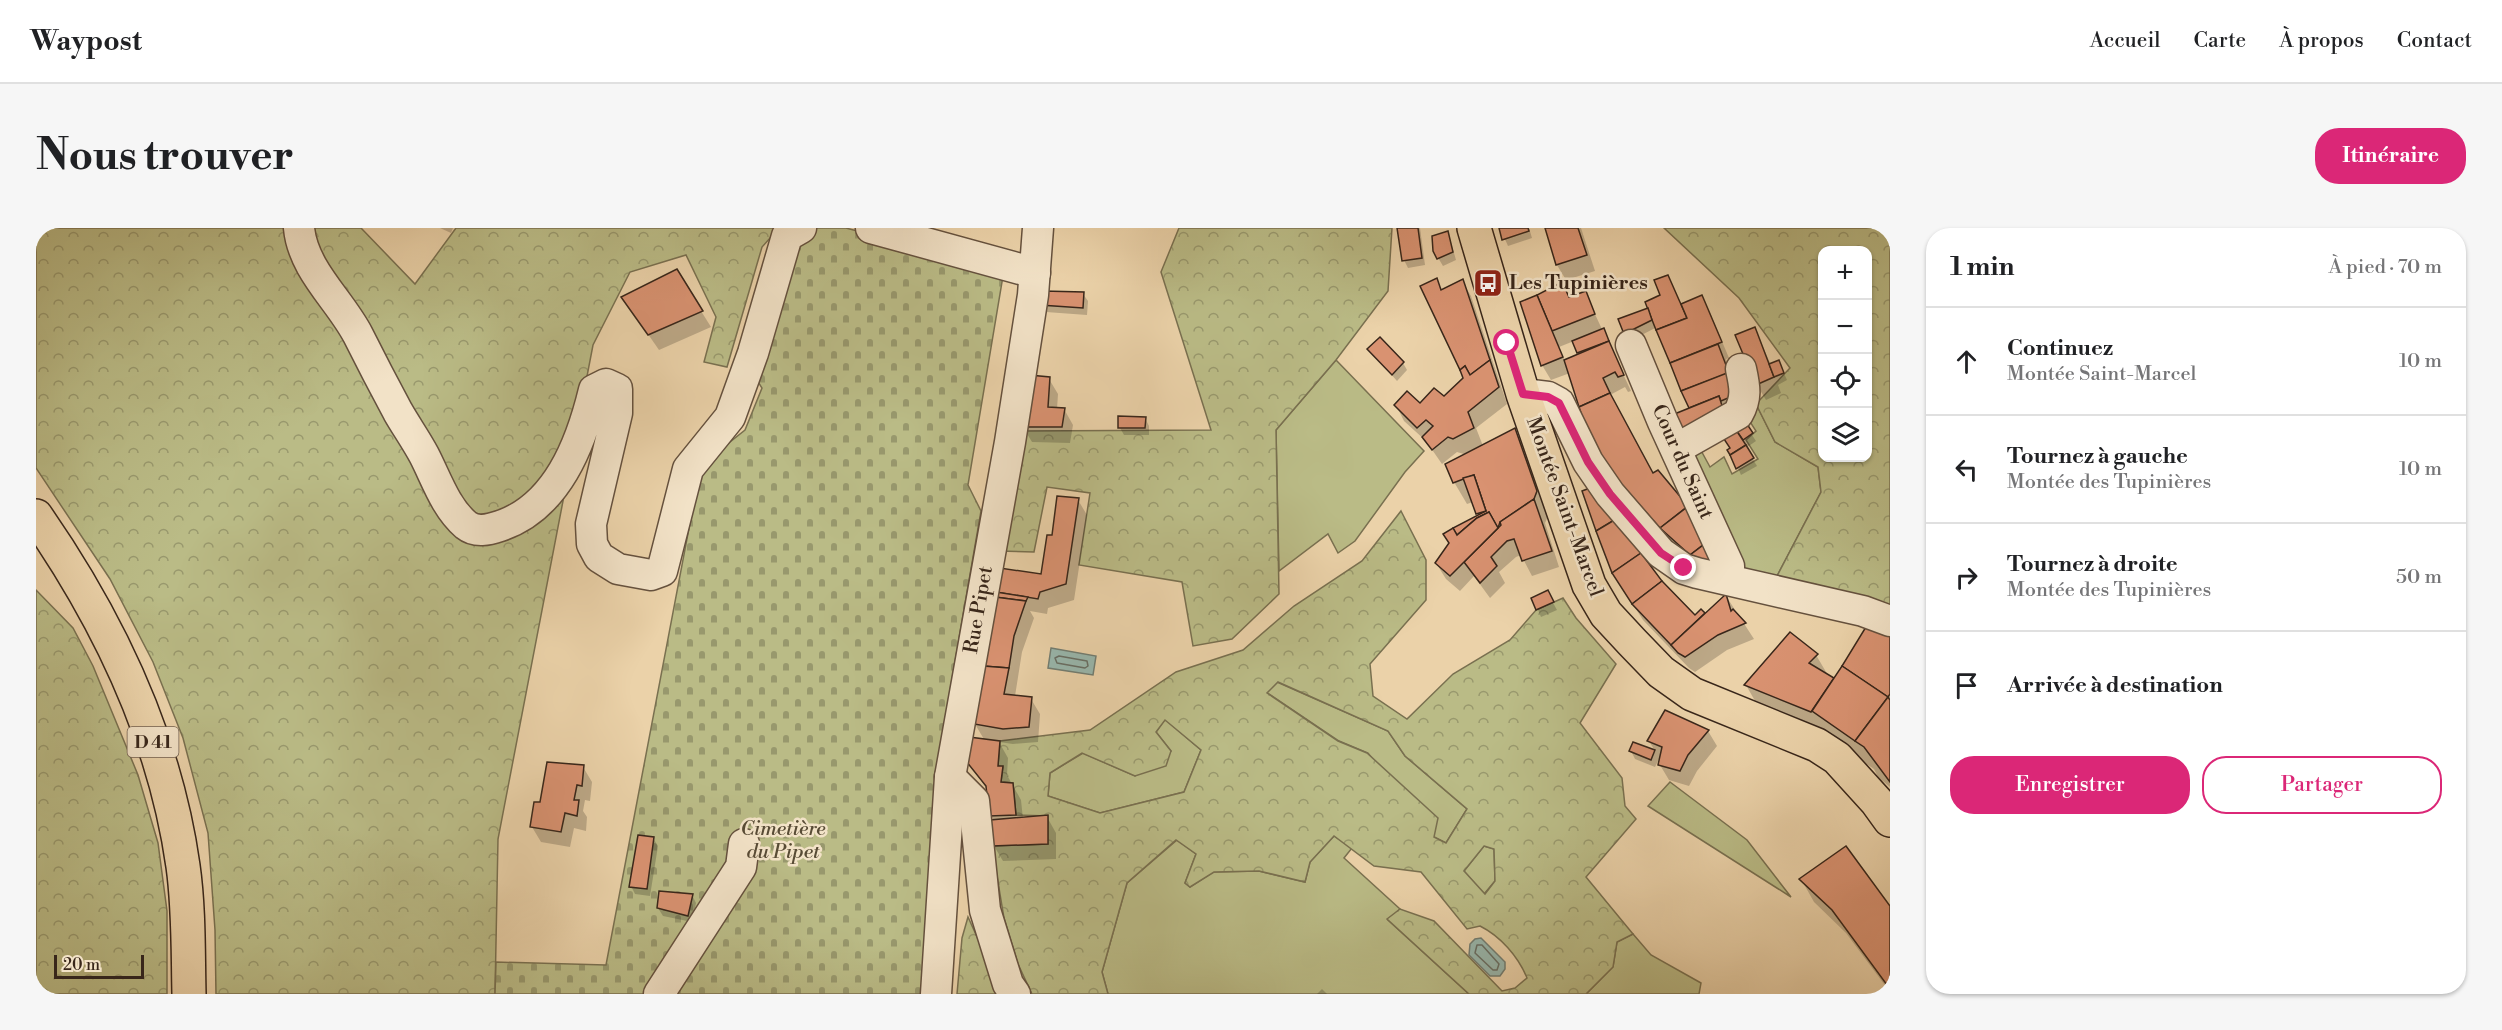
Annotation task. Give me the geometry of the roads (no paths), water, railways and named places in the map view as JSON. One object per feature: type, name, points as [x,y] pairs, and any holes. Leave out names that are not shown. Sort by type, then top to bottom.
[{"type":"main road","name":"Montée Saint-Marcel","points":[[1474,228],[1555,493],[1589,585],[1606,614],[1661,672],[1692,694],[1817,745],[1837,758],[1877,802],[1890,820]]},
{"type":"main road","name":"D 41","points":[[36,516],[87,598],[128,674],[152,738],[170,798],[183,867],[189,994]]},
{"type":"street","points":[[299,228],[316,274],[356,332],[378,377],[423,453],[445,499],[466,525],[479,531],[512,522],[532,508],[550,490],[568,464],[587,419],[594,390],[606,384],[617,389],[617,413],[591,524],[591,544],[598,557],[618,569],[651,575],[662,571],[688,469],[730,417],[753,353],[787,236],[801,228]]},
{"type":"street","points":[[871,228],[1035,273]]},
{"type":"street","name":"Rue Pipet","points":[[936,994],[950,777],[1010,442],[1035,273],[1038,228]]},
{"type":"street","name":"Cour du Saint","points":[[1631,345],[1729,566],[1729,579]]},
{"type":"street","points":[[1676,449],[1738,414],[1746,391],[1742,369]]},
{"type":"street","points":[[1523,394],[1548,397],[1559,403],[1588,462],[1610,494],[1661,553],[1684,568],[1863,611],[1890,621]]},
{"type":"street","points":[[950,777],[974,801],[985,910],[1008,984],[1015,994]]},
{"type":"street","points":[[659,994],[741,867],[744,844]]},
{"type":"water","points":[[1051,648],[1096,656],[1093,675],[1048,668]]},
{"type":"water","points":[[1481,938],[1505,962],[1505,969],[1500,976],[1490,976],[1469,955],[1470,944],[1475,939]]},
{"type":"place","name":"Les Tupinières","points":[[1488,283]]},
{"type":"park label","name":"Cimetière du Pipet","points":[[783,840]]}]
